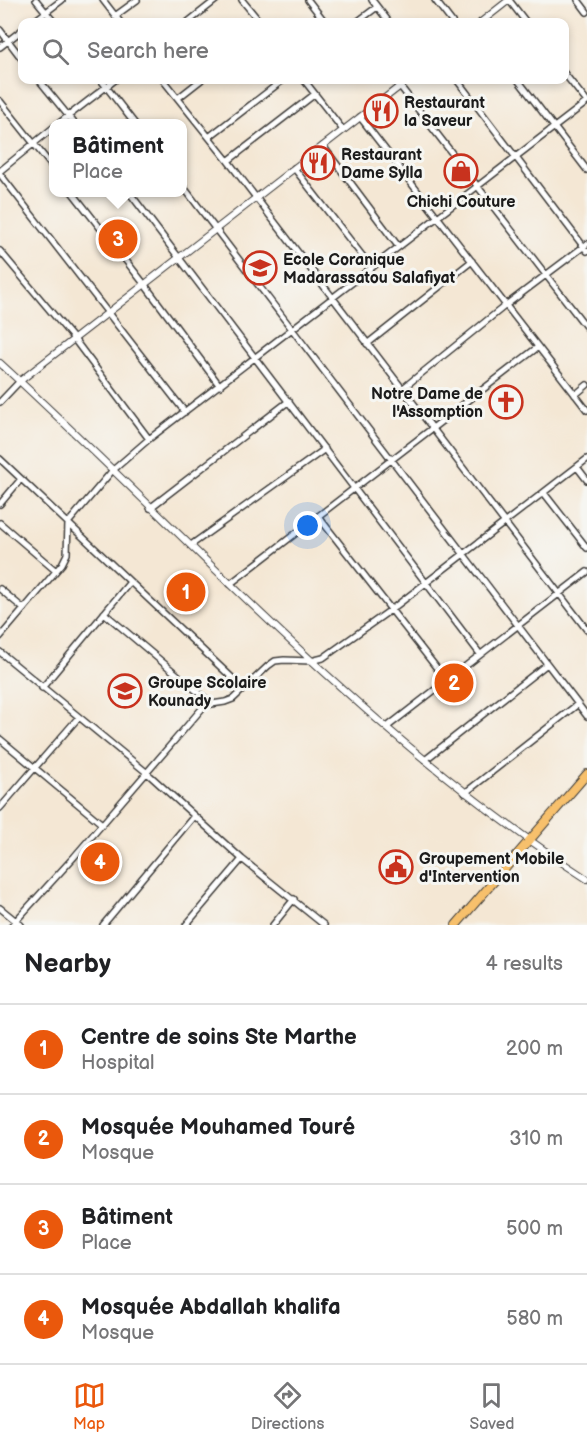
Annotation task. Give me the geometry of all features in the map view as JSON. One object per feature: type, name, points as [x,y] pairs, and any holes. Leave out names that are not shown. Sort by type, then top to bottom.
[{"type":"main road","points":[[456,925],[587,774]]},
{"type":"street","points":[[36,0],[50,18]]},
{"type":"street","points":[[39,18],[62,0]]},
{"type":"street","points":[[103,0],[115,16],[137,0]]},
{"type":"street","points":[[193,18],[216,0]]},
{"type":"street","points":[[242,0],[257,18]]},
{"type":"street","points":[[308,0],[322,18]]},
{"type":"street","points":[[372,0],[386,18]]},
{"type":"street","points":[[435,0],[449,18]]},
{"type":"street","points":[[486,18],[509,0],[523,18]]},
{"type":"street","points":[[578,0],[587,12]]},
{"type":"street","points":[[362,18],[377,7]]},
{"type":"street","points":[[0,30],[18,54]]},
{"type":"street","points":[[0,47],[18,33]]},
{"type":"street","points":[[0,637],[56,571],[67,554],[68,523],[112,471],[149,439],[587,102],[569,79]]},
{"type":"street","points":[[42,84],[72,119]]},
{"type":"street","points":[[63,119],[109,84]]},
{"type":"street","points":[[166,84],[228,161],[587,630]]},
{"type":"street","points":[[178,98],[196,84]]},
{"type":"street","points":[[209,137],[278,84]]},
{"type":"street","points":[[307,84],[343,130]]},
{"type":"street","points":[[0,402],[20,381],[403,84]]},
{"type":"street","points":[[402,389],[546,274],[586,247],[460,84]]},
{"type":"street","points":[[521,84],[587,170]]},
{"type":"street","points":[[106,86],[132,119]]},
{"type":"street","points":[[400,86],[587,328]]},
{"type":"street","points":[[228,161],[315,94]]},
{"type":"street","points":[[1,104],[49,163]]},
{"type":"street","points":[[360,117],[587,411]]},
{"type":"street","points":[[49,131],[0,173],[185,412]]},
{"type":"street","points":[[322,146],[398,246]]},
{"type":"street","points":[[294,168],[371,267]]},
{"type":"street","points":[[187,190],[587,716]]},
{"type":"street","points":[[76,197],[220,386]]},
{"type":"street","points":[[133,197],[480,654]]},
{"type":"street","points":[[0,250],[74,339],[149,439]]},
{"type":"street","points":[[367,344],[472,261]]},
{"type":"street","points":[[230,584],[538,347]]},
{"type":"street","points":[[0,363],[311,661],[465,793],[529,841],[586,876]]},
{"type":"street","points":[[575,395],[587,385]]},
{"type":"street","points":[[150,508],[289,401]]},
{"type":"street","points":[[191,545],[325,449]]},
{"type":"street","points":[[0,459],[244,688]]},
{"type":"street","points":[[14,922],[75,857],[206,705],[233,699],[275,661],[311,661],[323,658],[427,583],[587,459]]},
{"type":"street","points":[[577,467],[587,480]]},
{"type":"street","points":[[0,504],[21,479]]},
{"type":"street","points":[[544,493],[587,548]]},
{"type":"street","points":[[318,516],[446,680]]},
{"type":"street","points":[[0,523],[56,571]]},
{"type":"street","points":[[387,727],[587,572]]},
{"type":"street","points":[[42,688],[130,582]]},
{"type":"street","points":[[0,589],[24,609]]},
{"type":"street","points":[[104,613],[212,703]]},
{"type":"street","points":[[0,652],[146,772],[242,859],[324,925]]},
{"type":"street","points":[[425,760],[547,664]]},
{"type":"street","points":[[465,793],[578,704]]},
{"type":"street","points":[[0,808],[78,718]]},
{"type":"street","points":[[0,739],[102,824]]},
{"type":"street","points":[[103,925],[194,816]]},
{"type":"street","points":[[186,925],[242,859]]},
{"type":"street","points":[[273,925],[294,899]]},
{"type":"street","points":[[0,908],[14,922],[21,925]]},
{"type":"place","name":"Restaurant la Saveur","points":[[381,111]]},
{"type":"place","name":"Restaurant Dame Sylla","points":[[318,163]]},
{"type":"place","name":"Chichi Couture","points":[[461,171]]},
{"type":"place","name":"Bâtiment","points":[[118,239]]},
{"type":"place","name":"Ecole Coranique Madarassatou Salafiyat","points":[[260,268]]},
{"type":"place","name":"Notre Dame de l'Assomption","points":[[506,402]]},
{"type":"place","name":"Centre de soins Ste Marthe","points":[[186,592]]},
{"type":"place","name":"Mosquée Mouhamed Touré","points":[[454,683]]},
{"type":"place","name":"Groupe Scolaire Kounady","points":[[125,691]]},
{"type":"place","name":"Mosquée Abdallah khalifa","points":[[100,862]]},
{"type":"place","name":"Groupement Mobile d'Intervention","points":[[396,867]]}]
